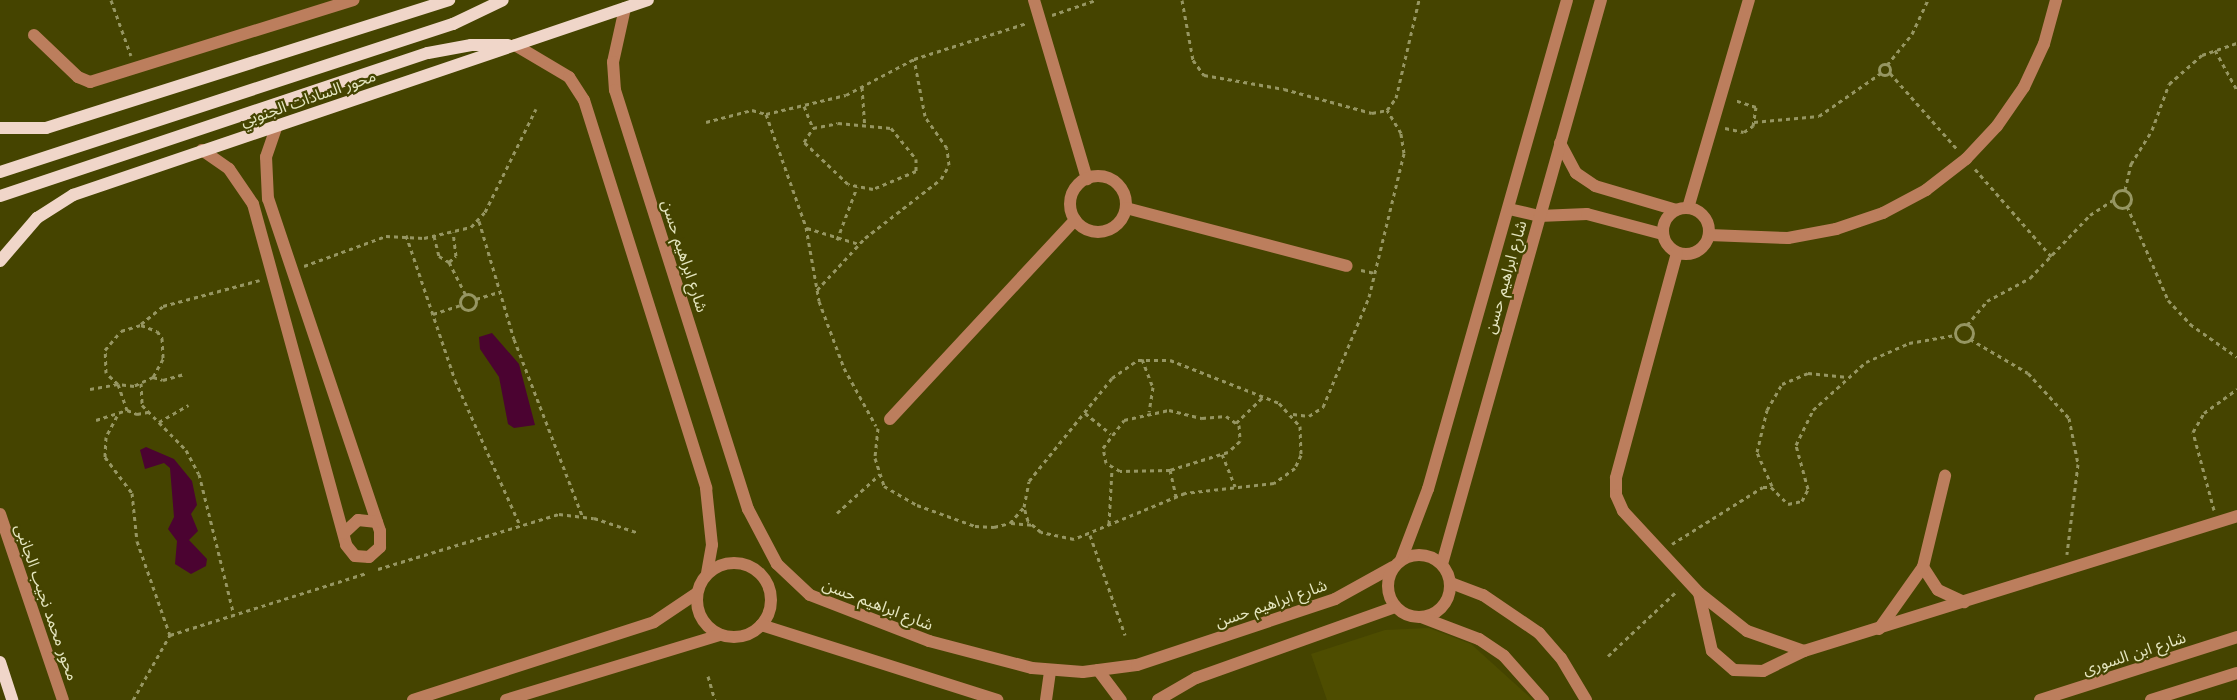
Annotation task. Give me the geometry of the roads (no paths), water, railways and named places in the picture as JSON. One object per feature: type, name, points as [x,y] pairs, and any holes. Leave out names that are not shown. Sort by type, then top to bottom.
[{"type":"main road","points":[[0,128],[46,128],[449,0]]},
{"type":"main road","points":[[0,172],[453,24],[503,0]]},
{"type":"main road","name":"محور السادات الجنوبي","points":[[0,261],[15,240],[41,215],[73,195],[648,0]]},
{"type":"main road","points":[[0,196],[428,54],[471,44],[515,45]]},
{"type":"main road","points":[[0,240],[15,240]]},
{"type":"main road","points":[[0,662],[12,700]]},
{"type":"street","points":[[34,35],[78,77],[90,82],[354,0]]},
{"type":"street","points":[[1034,0],[1087,178]]},
{"type":"street","name":"شارع ابراهيم حسن","points":[[625,8],[613,62],[616,90],[748,509],[777,564],[792,581],[830,606],[929,641],[1050,671],[1098,670],[1137,665],[1335,599],[1397,563],[1428,489],[1567,0]]},
{"type":"street","name":"شارع ابراهيم حسن","points":[[1442,564],[1601,0]]},
{"type":"street","points":[[1662,234],[1663,224],[1682,209],[1713,124],[1749,0]]},
{"type":"street","points":[[1709,236],[1788,238],[1836,230],[1883,214],[1917,195],[1966,159],[2024,86],[2058,2]]},
{"type":"street","points":[[413,700],[654,622],[697,593],[708,573],[712,545],[706,488],[584,100],[569,77],[515,45]]},
{"type":"street","points":[[202,150],[243,185],[275,276],[350,551],[369,557],[382,541],[377,522],[290,271],[264,178],[277,125]]},
{"type":"street","points":[[1560,143],[1576,173],[1595,186],[1682,209],[1707,220],[1709,236],[1697,252],[1677,253]]},
{"type":"street","points":[[1097,176],[1116,182],[1126,208],[1109,230],[1091,231],[1075,220],[1072,197],[1087,178],[1097,176]]},
{"type":"street","points":[[1126,208],[1347,266]]},
{"type":"street","points":[[1509,209],[1540,216],[1587,214],[1662,234],[1677,253]]},
{"type":"street","points":[[890,419],[1075,220]]},
{"type":"street","points":[[1677,253],[1616,478],[1616,495],[1624,511],[1699,593],[1746,631],[1804,651]]},
{"type":"street","points":[[275,276],[290,271]]},
{"type":"street","points":[[1879,629],[1924,567],[1945,476]]},
{"type":"street","name":"محور محمد نجيب الجانبى","points":[[0,514],[63,700]]},
{"type":"street","points":[[1699,593],[1712,651],[1734,670],[1763,672],[1804,651],[2237,516]]},
{"type":"street","points":[[344,533],[358,520],[377,522]]},
{"type":"street","points":[[1395,606],[1387,587],[1397,563],[1421,554],[1442,564],[1451,583],[1505,608],[1539,633],[1561,658],[1586,700]]},
{"type":"street","points":[[506,700],[720,634],[742,636],[761,625],[771,600],[762,575],[735,562],[708,573]]},
{"type":"street","points":[[762,575],[777,564]]},
{"type":"street","points":[[1924,567],[1938,590],[1964,602]]},
{"type":"street","points":[[1421,617],[1443,606],[1451,583]]},
{"type":"street","points":[[697,593],[701,618],[720,634]]},
{"type":"street","points":[[1158,700],[1196,678],[1395,606],[1421,617],[1451,626],[1498,652],[1543,700]]},
{"type":"street","points":[[761,625],[997,700]]},
{"type":"street","name":"شارع ابن السورى","points":[[2040,700],[2237,637]]},
{"type":"street","points":[[1098,670],[1121,700]]},
{"type":"street","points":[[1046,700],[1050,671]]},
{"type":"street","points":[[2151,700],[2237,673]]}]
